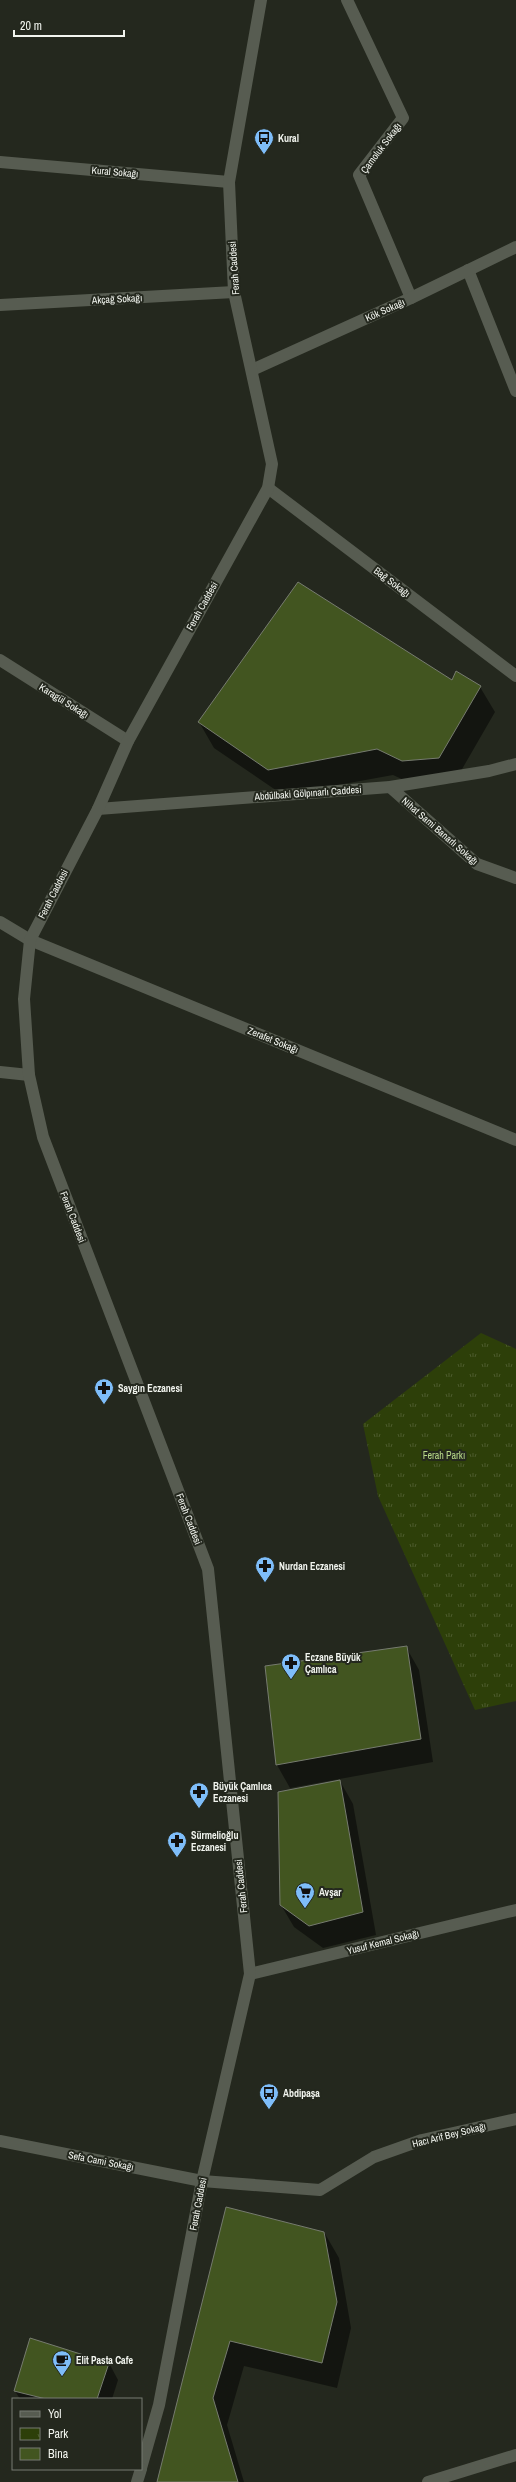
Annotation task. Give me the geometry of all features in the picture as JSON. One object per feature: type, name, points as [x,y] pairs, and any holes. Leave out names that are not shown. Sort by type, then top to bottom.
[{"type":"street","name":"Ferah Caddesi","points":[[142,2465],[159,2405],[202,2181],[250,1974],[208,1569],[43,1137],[28,1074],[24,999],[30,940],[98,809],[128,741],[268,488],[272,464],[234,292],[229,182],[261,0]]},
{"type":"street","name":"Çamoluk Sokağı","points":[[347,0],[403,118],[359,175],[410,298]]},
{"type":"street","name":"Kural Sokağı","points":[[0,162],[229,182]]},
{"type":"street","name":"Kök Sokağı","points":[[252,370],[410,298],[516,247]]},
{"type":"street","points":[[468,270],[516,391]]},
{"type":"street","name":"Akçağ Sokağı","points":[[0,305],[234,292]]},
{"type":"street","name":"Bağ Sokağı","points":[[268,488],[516,676]]},
{"type":"street","name":"Karagül Sokağı","points":[[0,660],[128,741]]},
{"type":"street","name":"Abdülbaki Gölpınarlı Caddesi","points":[[98,809],[390,787],[488,771],[516,764]]},
{"type":"street","name":"Nihat Sami Banarlı Sokağı","points":[[390,787],[476,864],[516,878]]},
{"type":"street","name":"Zerafet Sokağı","points":[[0,922],[30,940],[516,1140]]},
{"type":"street","points":[[0,1072],[28,1074]]},
{"type":"street","name":"Yusuf Kemal Sokağı","points":[[250,1974],[516,1910]]},
{"type":"street","name":"Hacı Arif Bey Sokağı","points":[[320,2190],[374,2157],[422,2140],[516,2119]]},
{"type":"street","name":"Sefa Cami Sokağı","points":[[0,2141],[202,2181],[320,2190]]},
{"type":"street","points":[[428,2482],[516,2455]]},
{"type":"street","name":"Ferah Caddesi","points":[[137,2482],[141,2470]]},
{"type":"green space","name":"Ferah Parkı","points":[[481,1333],[516,1349],[516,1701],[475,1710],[378,1496],[363,1424]]},
{"type":"building","points":[[298,582],[452,680],[456,671],[481,686],[439,758],[402,761],[377,749],[268,770],[198,722]]},
{"type":"building","points":[[407,1646],[421,1739],[276,1765],[265,1666]]},
{"type":"building","points":[[340,1780],[363,1912],[309,1926],[280,1905],[278,1792]]},
{"type":"building","points":[[226,2207],[324,2232],[337,2302],[322,2363],[230,2341],[213,2398],[238,2482],[157,2482]]},
{"type":"building","name":"Elit Pasta Cafe","points":[[30,2338],[109,2363],[97,2398],[42,2398],[14,2391]]},
{"type":"place","name":"Kural","points":[[264,155]]},
{"type":"place","name":"Saygın Eczanesi","points":[[104,1405]]},
{"type":"place","name":"Nurdan Eczanesi","points":[[265,1583]]},
{"type":"place","name":"Eczane Büyük Çamlıca","points":[[291,1680]]},
{"type":"place","name":"Büyük Çamlıca Eczanesi","points":[[199,1809]]},
{"type":"place","name":"Sürmelioğlu Eczanesi","points":[[177,1858]]},
{"type":"place","name":"Avşar","points":[[305,1909]]},
{"type":"place","name":"Abdipaşa","points":[[269,2110]]},
{"type":"place","name":"Elit Pasta Cafe","points":[[62,2377]]}]
